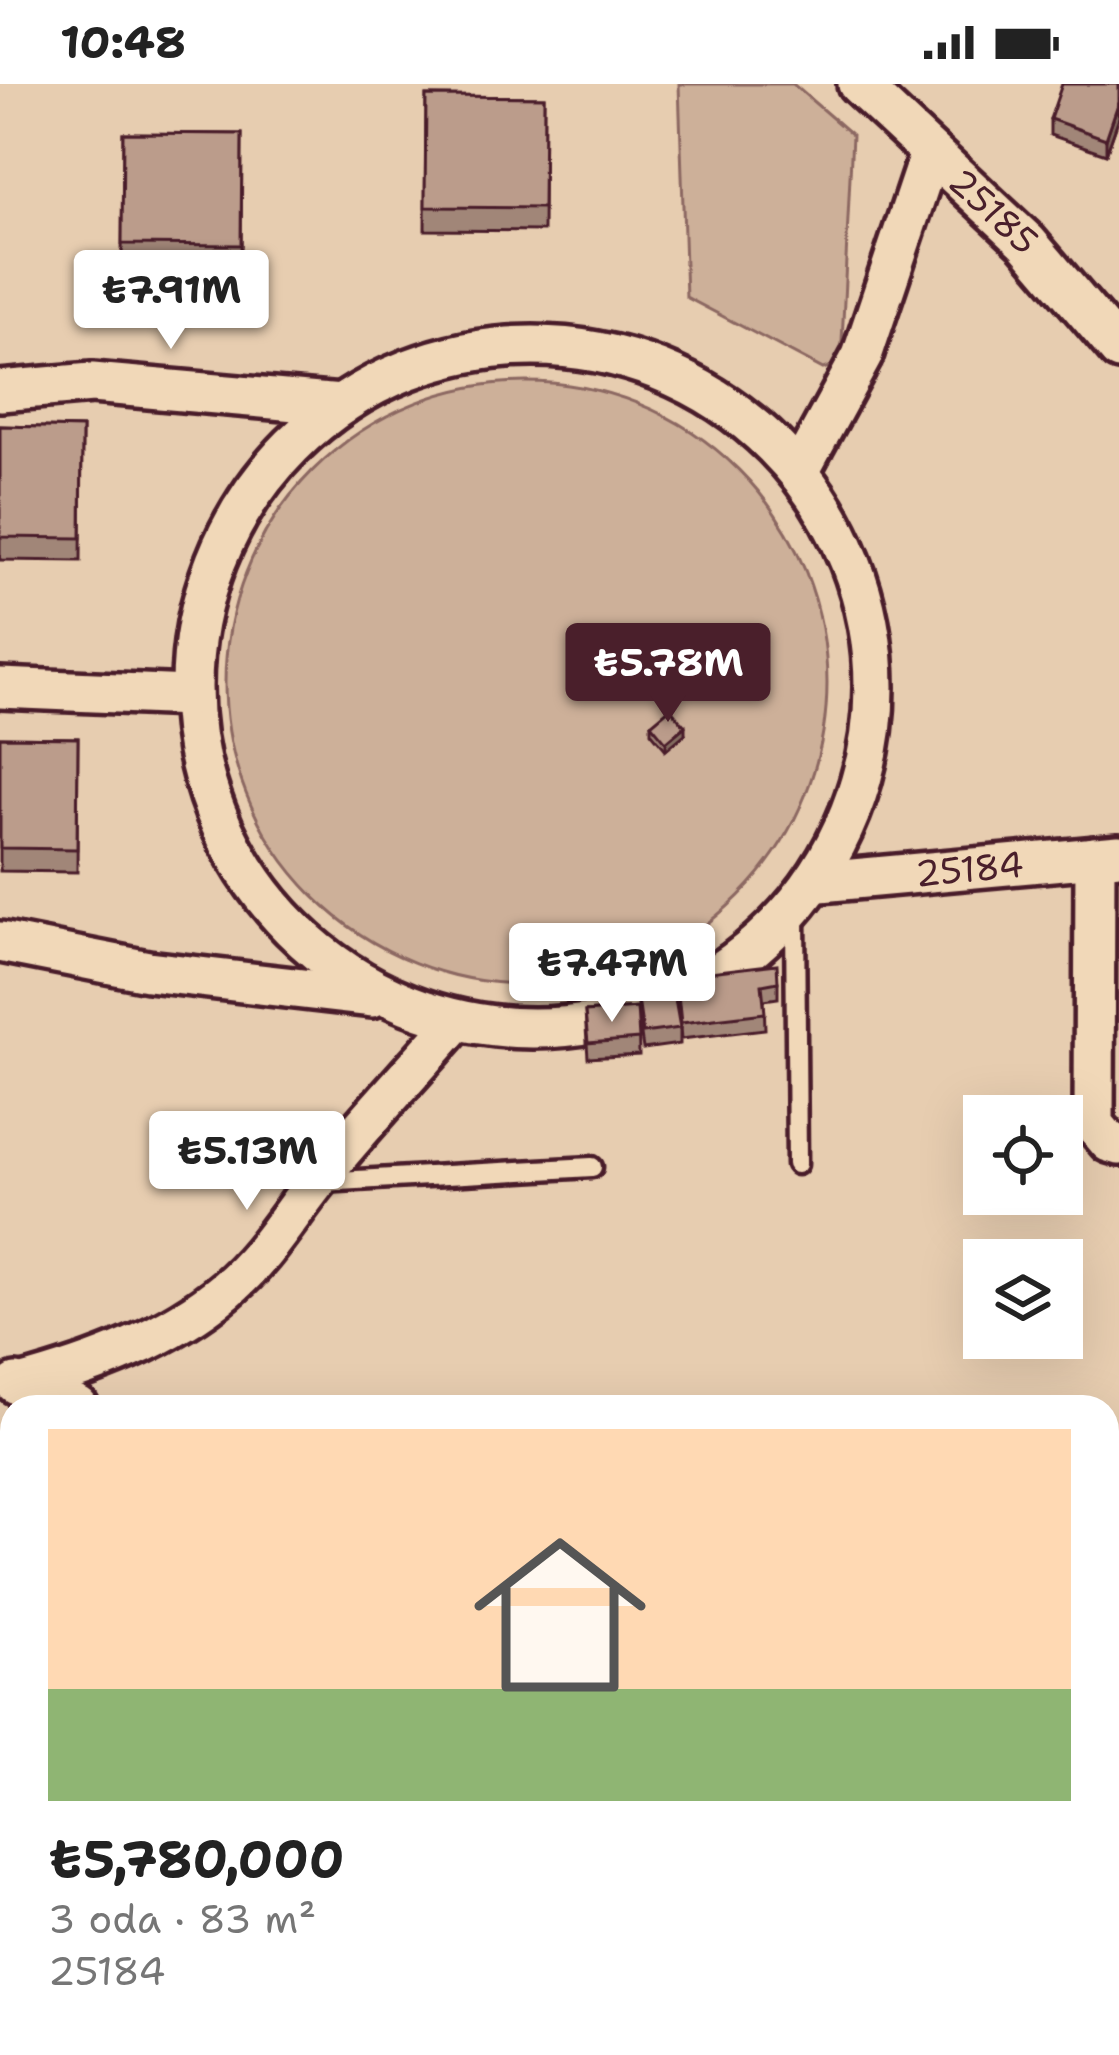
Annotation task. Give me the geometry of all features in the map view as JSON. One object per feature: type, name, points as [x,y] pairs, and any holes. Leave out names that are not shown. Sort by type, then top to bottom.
[{"type":"street","name":"25185","points":[[858,84],[1027,242],[1119,350]]},
{"type":"street","points":[[800,470],[862,356],[930,153]]},
{"type":"street","points":[[0,942],[148,970],[383,999],[454,1024],[542,1024],[635,1000],[722,964],[795,914],[820,882],[855,817],[875,746],[879,673],[868,600],[841,531],[800,470],[724,403],[633,360],[533,346],[433,361],[341,405],[277,461],[228,531],[198,611],[189,696],[204,789],[243,874],[304,946],[383,999]]},
{"type":"street","points":[[0,391],[92,383],[341,405]]},
{"type":"street","points":[[0,688],[189,696]]},
{"type":"street","points":[[1107,856],[1094,1124],[1109,1142],[1119,1145]]},
{"type":"street","name":"25184","points":[[820,882],[1107,856]]},
{"type":"street","points":[[10,1381],[103,1360],[204,1306],[266,1251],[316,1182],[454,1024]]},
{"type":"street","points":[[10,1381],[47,1395]]},
{"type":"lane","points":[[795,914],[797,1164]]},
{"type":"lane","points":[[316,1182],[592,1167]]},
{"type":"shaded area","points":[[679,84],[793,84],[852,135],[841,363],[823,369],[686,297]]},
{"type":"shaded area","points":[[526,382],[585,388],[641,405],[693,433],[739,470],[776,516],[804,568],[821,624],[827,683],[821,742],[804,798],[776,850],[739,896],[693,933],[641,961],[585,978],[526,984],[467,978],[411,961],[359,933],[313,896],[276,850],[248,798],[231,742],[225,683],[231,624],[248,568],[276,516],[313,470],[359,433],[411,405],[467,388]]},
{"type":"building","points":[[1062,84],[1119,84],[1119,101],[1106,139],[1050,119]]},
{"type":"building","points":[[426,96],[544,97],[543,208],[425,207]]},
{"type":"building","points":[[123,133],[242,134],[241,245],[122,244]]},
{"type":"building","points":[[0,426],[82,428],[81,538],[0,537]]},
{"type":"building","points":[[670,708],[685,726],[666,742],[651,724]]},
{"type":"building","points":[[0,737],[78,738],[77,849],[0,848]]},
{"type":"building","points":[[777,964],[778,982],[762,985],[765,1013],[681,1023],[676,976]]},
{"type":"building","points":[[673,988],[680,1028],[643,1033],[637,993]]},
{"type":"building","points":[[637,1008],[639,1039],[588,1043],[585,1012]]}]
